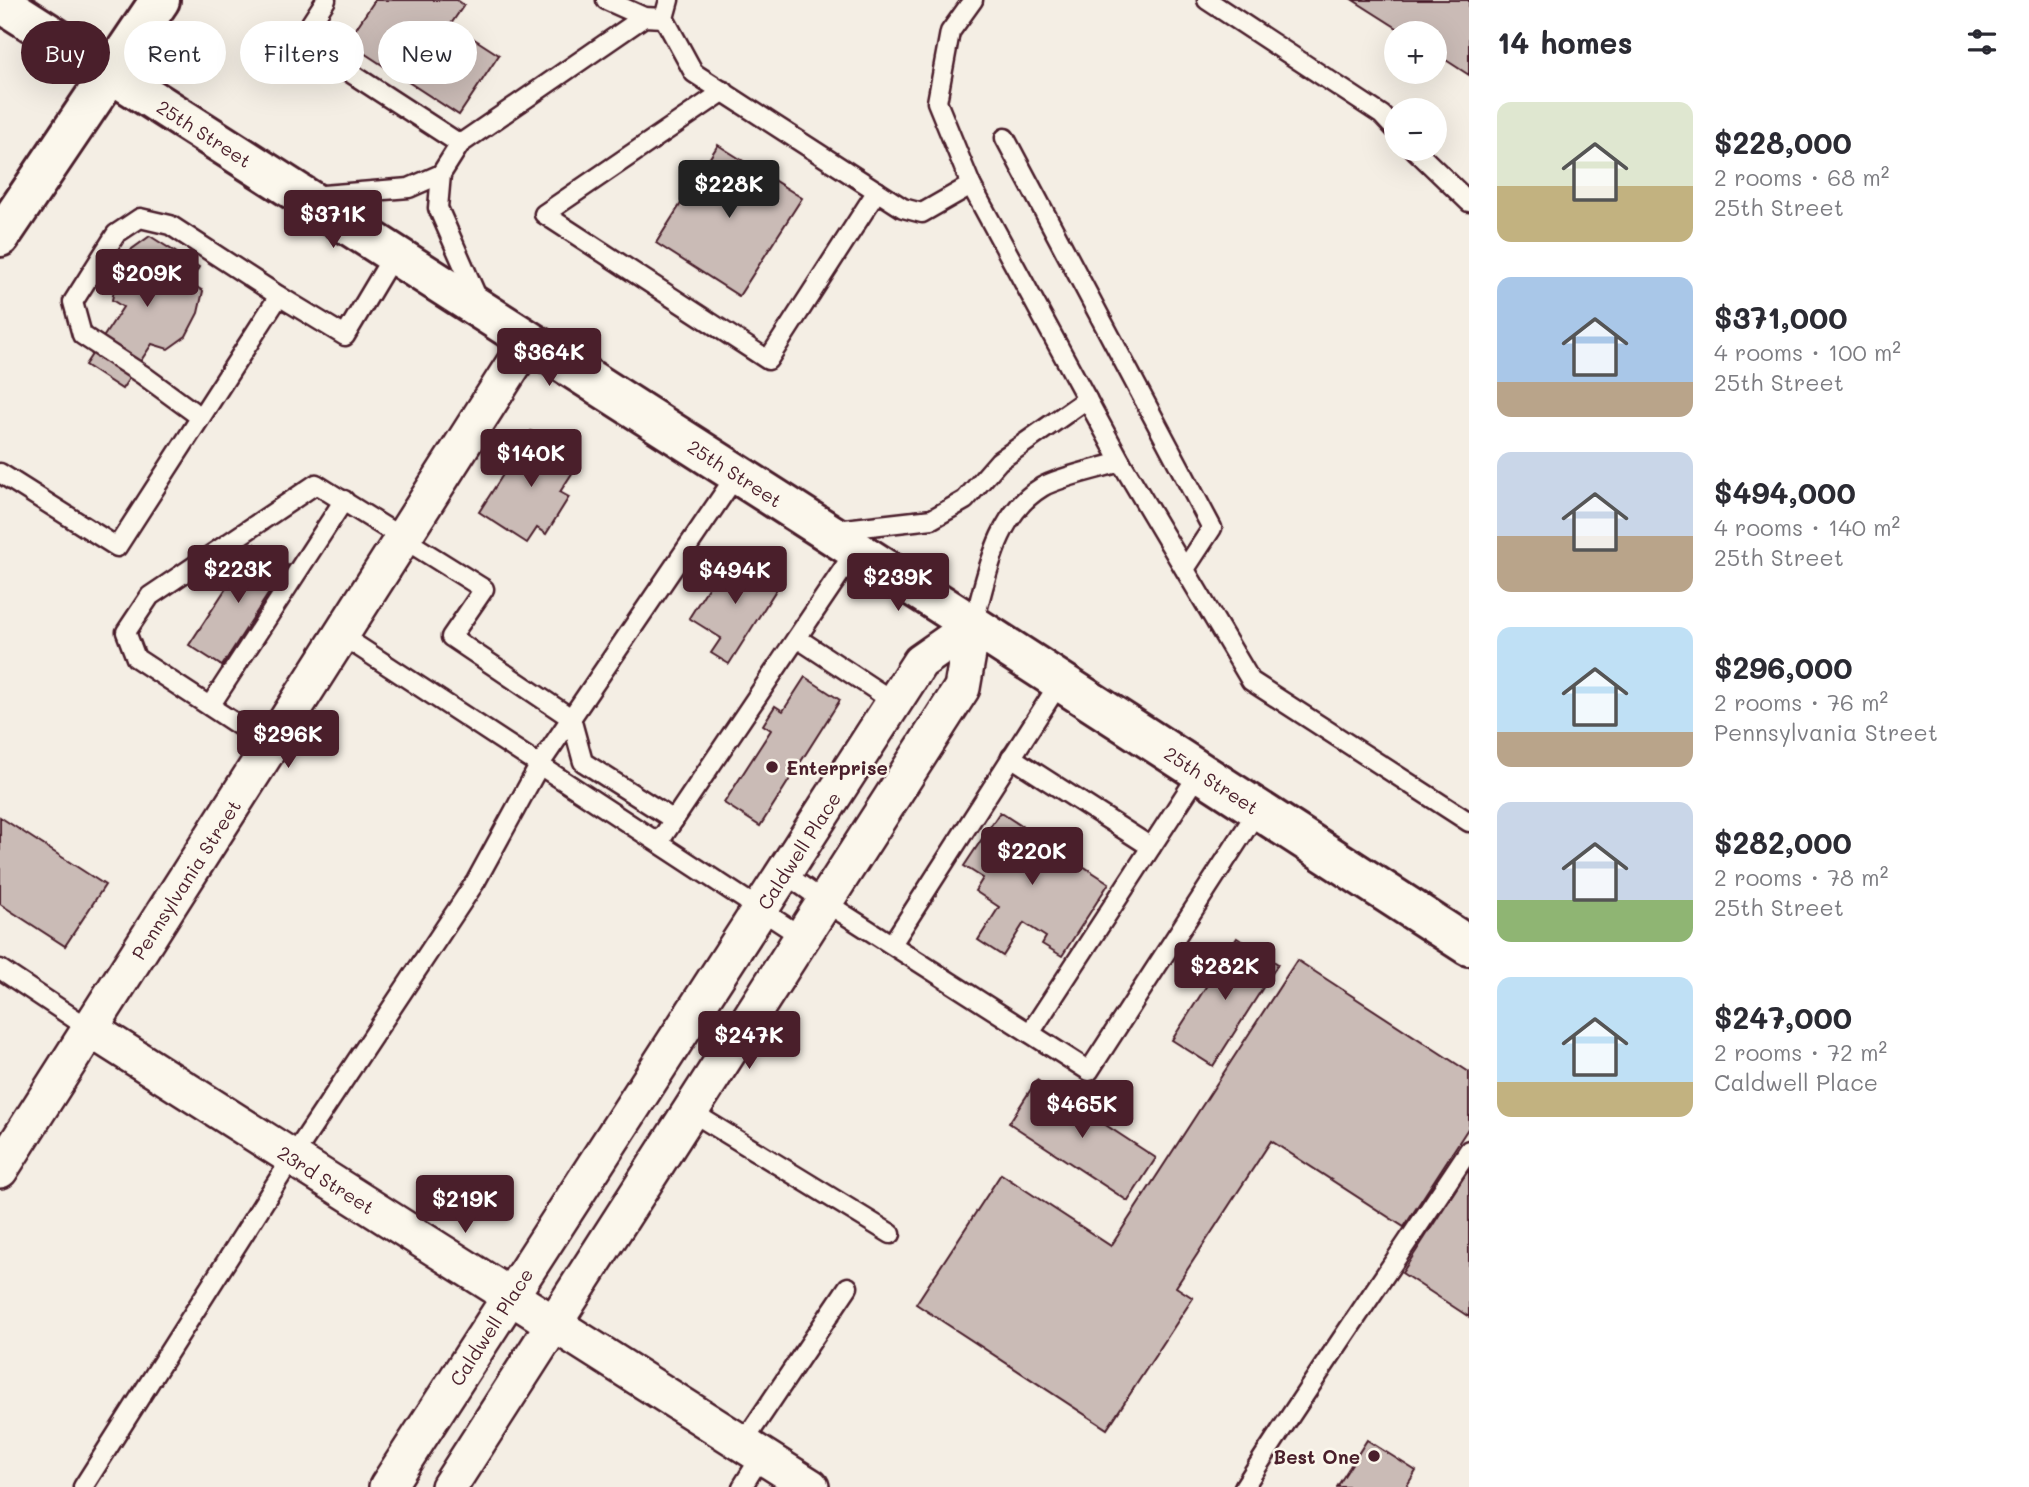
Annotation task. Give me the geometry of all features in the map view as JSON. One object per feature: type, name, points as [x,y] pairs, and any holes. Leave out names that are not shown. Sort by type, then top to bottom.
[{"type":"main road","points":[[0,237],[160,0]]},
{"type":"main road","name":"25th Street","points":[[0,2],[1469,946]]},
{"type":"street","name":"Pennsylvania Street","points":[[0,1170],[529,340]]},
{"type":"street","name":"Caldwell Place","points":[[387,1487],[920,662],[973,625]]},
{"type":"street","points":[[449,1487],[962,688],[973,625]]},
{"type":"street","name":"23rd Street","points":[[90,1029],[811,1487]]},
{"type":"lane","points":[[326,0],[300,40],[460,144]]},
{"type":"lane","points":[[606,0],[644,17]]},
{"type":"lane","points":[[973,0],[950,32],[937,102],[971,185],[1087,399],[1251,681],[1469,822]]},
{"type":"lane","points":[[1207,0],[1384,117]]},
{"type":"lane","points":[[483,311],[438,208],[441,174],[460,144],[644,17],[667,9],[694,73],[903,208],[922,213],[971,185]]},
{"type":"lane","points":[[724,91],[544,214],[768,360],[877,191]]},
{"type":"lane","points":[[1005,138],[1212,528],[1185,569]]},
{"type":"lane","points":[[1426,161],[1469,202]]},
{"type":"lane","points":[[304,196],[409,188],[441,174]]},
{"type":"lane","points":[[199,416],[82,335],[73,302],[116,234],[140,218],[170,225],[345,336],[394,254]]},
{"type":"lane","points":[[0,473],[117,547],[199,416],[279,296]]},
{"type":"lane","points":[[659,842],[797,638],[841,541],[932,519],[965,500],[999,461],[1087,399]]},
{"type":"lane","points":[[973,625],[996,545],[1017,509],[1043,486],[1121,461]]},
{"type":"lane","points":[[83,1487],[292,1158],[475,881],[540,764],[737,474]]},
{"type":"lane","points":[[270,746],[136,658],[126,632],[150,596],[316,484],[484,589],[451,637],[571,718],[583,762],[674,820]]},
{"type":"lane","points":[[210,706],[344,500]]},
{"type":"lane","points":[[341,635],[802,937]]},
{"type":"lane","points":[[797,638],[894,702]]},
{"type":"lane","points":[[892,944],[1060,682]]},
{"type":"lane","points":[[1011,757],[1151,847]]},
{"type":"lane","points":[[1030,1033],[1200,772]]},
{"type":"lane","points":[[784,873],[1089,1071],[1258,810]]},
{"type":"lane","points":[[0,969],[90,1029]]},
{"type":"lane","points":[[690,1111],[891,1234]]},
{"type":"lane","points":[[1244,1487],[1309,1385],[1469,1150]]},
{"type":"lane","points":[[742,1487],[753,1449],[848,1287]]},
{"type":"building","points":[[375,0],[457,0],[464,5],[453,21],[378,21],[378,62],[364,53],[364,21],[361,21]]},
{"type":"building","points":[[1353,0],[1469,0],[1469,75],[1447,61],[1447,21],[1386,21]]},
{"type":"building","points":[[477,41],[499,55],[459,115],[411,84],[477,84]]},
{"type":"building","points":[[718,145],[802,198],[739,296],[656,243]]},
{"type":"building","points":[[150,236],[199,267],[190,283],[203,291],[198,313],[186,336],[168,349],[152,344],[122,389],[85,365],[123,307],[112,300],[117,275],[132,249]]},
{"type":"building","points":[[531,431],[580,461],[560,492],[569,497],[546,534],[537,528],[527,543],[479,512]]},
{"type":"building","points":[[255,544],[287,565],[222,666],[189,645]]},
{"type":"building","points":[[737,555],[781,582],[729,664],[711,653],[721,638],[689,618],[713,580],[719,583]]},
{"type":"building","name":"Enterprise","points":[[805,677],[840,700],[760,826],[724,803],[771,730],[763,725],[775,706],[783,711]]},
{"type":"building","points":[[1000,812],[1109,883],[1062,956],[1042,944],[1046,937],[1024,923],[1003,956],[978,940],[999,907],[975,891],[983,878],[964,866]]},
{"type":"building","points":[[0,817],[105,885],[65,946],[0,904]]},
{"type":"building","points":[[1237,938],[1278,964],[1213,1066],[1172,1040]]},
{"type":"building","points":[[1297,960],[1469,1072],[1469,1127],[1404,1227],[1271,1141],[1176,1287],[1193,1298],[1107,1429],[916,1304],[1001,1174],[1111,1246]]},
{"type":"building","points":[[1037,1080],[1156,1158],[1128,1201],[1009,1123]]},
{"type":"building","points":[[1469,1169],[1469,1317],[1402,1273]]},
{"type":"building","name":"Best One","points":[[1367,1440],[1416,1471],[1406,1487],[1337,1487]]},
{"type":"place","name":"Enterprise","points":[[772,767]]},
{"type":"place","name":"Best One","points":[[1374,1456]]}]
